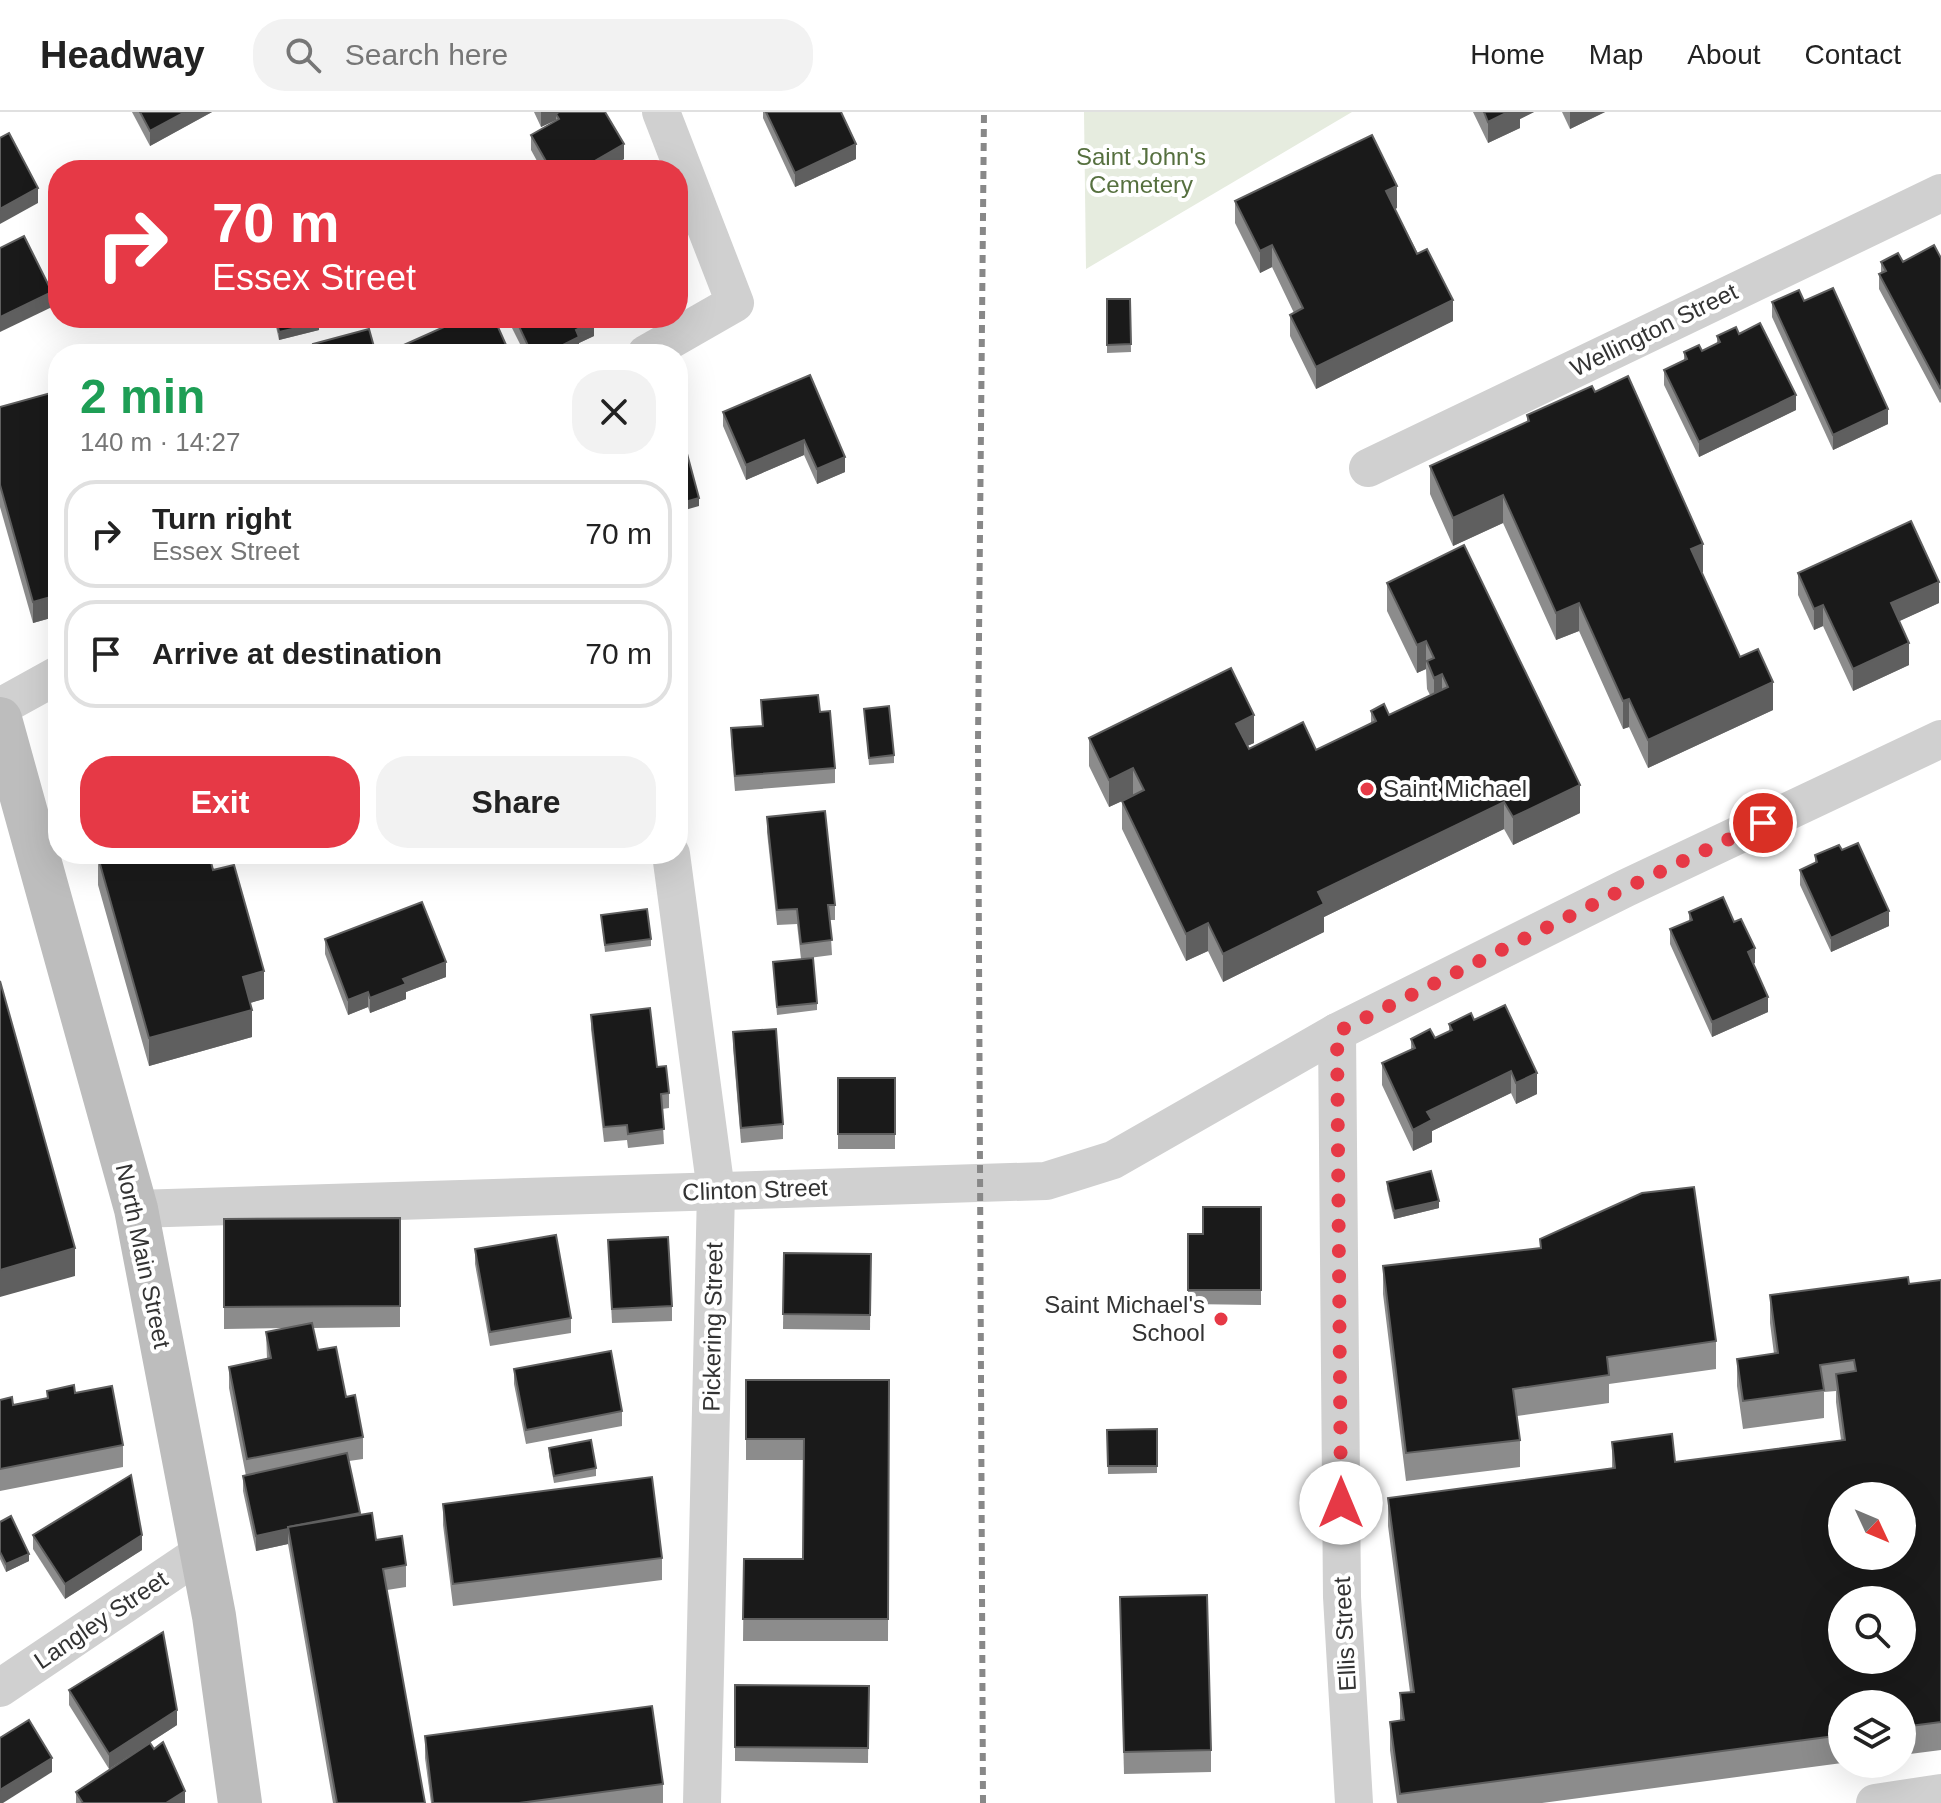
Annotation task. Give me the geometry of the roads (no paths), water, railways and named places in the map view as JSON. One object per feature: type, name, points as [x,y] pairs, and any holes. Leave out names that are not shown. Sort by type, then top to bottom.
[{"type":"main road","name":"North Main Street","points":[[0,719],[136,1209],[214,1616],[240,1803]]},
{"type":"street","points":[[661,112],[680,160]]},
{"type":"street","points":[[663,344],[735,303],[688,182]]},
{"type":"street","name":"Wellington Street","points":[[1368,468],[1941,193]]},
{"type":"street","points":[[0,707],[48,681]]},
{"type":"street","name":"Clinton Street","points":[[136,1209],[1046,1181],[1113,1160],[1337,1032],[1626,888],[1941,739]]},
{"type":"street","name":"Pickering Street","points":[[672,864],[716,1191],[702,1803]]},
{"type":"street","name":"Ellis Street","points":[[1337,1032],[1342,1597],[1354,1803]]},
{"type":"street","name":"Langley Street","points":[[0,1688],[202,1552]]},
{"type":"street","points":[[1875,1803],[1941,1793]]},
{"type":"railway","points":[[983,1803],[978,742],[984,112]]},
{"type":"place","name":"Saint Michael","points":[[1367,789]]},
{"type":"place","name":"Saint Michael's School","points":[[1221,1319]]},
{"type":"park label","name":"Saint John's Cemetery","points":[[1141,171]]}]
